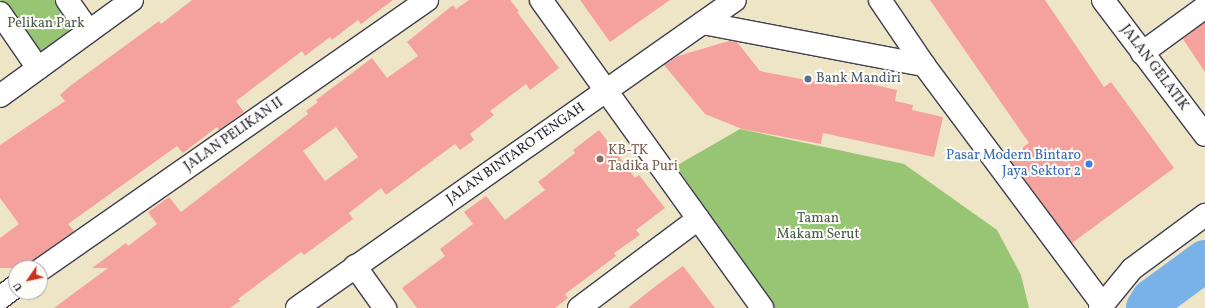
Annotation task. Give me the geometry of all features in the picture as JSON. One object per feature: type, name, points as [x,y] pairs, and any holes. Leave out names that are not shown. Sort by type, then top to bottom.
[{"type":"street","points":[[67,0],[89,31]]},
{"type":"street","points":[[0,96],[132,0]]},
{"type":"street","name":"JALAN PELIKAN II","points":[[48,264],[427,0]]},
{"type":"street","points":[[541,0],[762,308]]},
{"type":"street","name":"JALAN BINTARO TENGAH","points":[[297,308],[735,0]]},
{"type":"street","points":[[880,0],[924,65],[1101,306],[1132,269],[1205,215]]},
{"type":"street","name":"JALAN GELATIK","points":[[1103,0],[1205,135]]},
{"type":"street","points":[[1142,53],[1205,7]]},
{"type":"street","points":[[0,13],[38,68]]},
{"type":"street","points":[[703,23],[924,65]]},
{"type":"street","points":[[579,308],[698,219]]},
{"type":"street","points":[[355,266],[386,308]]},
{"type":"green space","name":"Pelikan Park","points":[[0,0],[57,0],[80,32],[42,59]]},
{"type":"green space","name":"Taman Makam Serut","points":[[740,129],[904,164],[997,230],[1021,275],[1029,308],[775,308],[676,166]]},
{"type":"building","points":[[192,0],[393,0],[361,24],[358,20],[332,40],[330,37],[305,56],[302,51],[236,101],[244,112],[219,130],[217,127],[183,153],[177,146],[68,224],[74,231],[34,260],[8,260],[8,268],[0,268],[0,238],[19,224],[0,198],[0,145],[65,101],[60,95],[70,86],[159,21],[161,24]]},
{"type":"building","points":[[469,0],[510,0],[519,11],[517,12],[559,68],[530,90],[526,84],[490,111],[494,115],[470,134],[474,140],[460,150],[455,144],[386,195],[381,188],[349,213],[353,219],[304,255],[301,252],[238,299],[240,301],[230,308],[54,308],[108,268],[92,268],[126,243],[128,246],[157,224],[148,212],[169,197],[181,212],[308,114],[306,111],[318,102],[316,100],[372,58],[387,78],[418,56],[407,42],[453,5],[456,9]],"holes":[[[336,127],[358,157],[325,181],[303,151]]]},
{"type":"building","points":[[580,0],[670,0],[610,42]]},
{"type":"building","points":[[930,0],[1045,0],[1104,87],[1111,82],[1174,168],[1072,243],[1008,157],[1029,143]]},
{"type":"building","points":[[1205,22],[1205,72],[1183,39]]},
{"type":"building","points":[[729,41],[737,42],[760,71],[837,86],[839,77],[897,90],[895,101],[913,105],[912,110],[943,117],[934,157],[823,133],[821,144],[742,129],[705,114],[664,65],[678,56]]},
{"type":"building","points":[[599,130],[635,178],[639,175],[665,208],[636,230],[640,235],[614,253],[616,256],[565,294],[568,298],[555,308],[417,308],[402,288],[445,256],[440,249],[473,224],[464,212],[486,196],[505,220],[545,190],[538,182],[575,153],[573,150]]},
{"type":"building","points":[[683,266],[715,308],[628,308],[657,285]]},
{"type":"waterway","points":[[1147,308],[1152,300],[1205,261]]},
{"type":"place","name":"Bank Mandiri","points":[[808,79]]},
{"type":"place","name":"KB-TK Tadika Puri","points":[[600,159]]},
{"type":"place","name":"Pasar Modern Bintaro Jaya Sektor 2","points":[[1089,164]]}]
